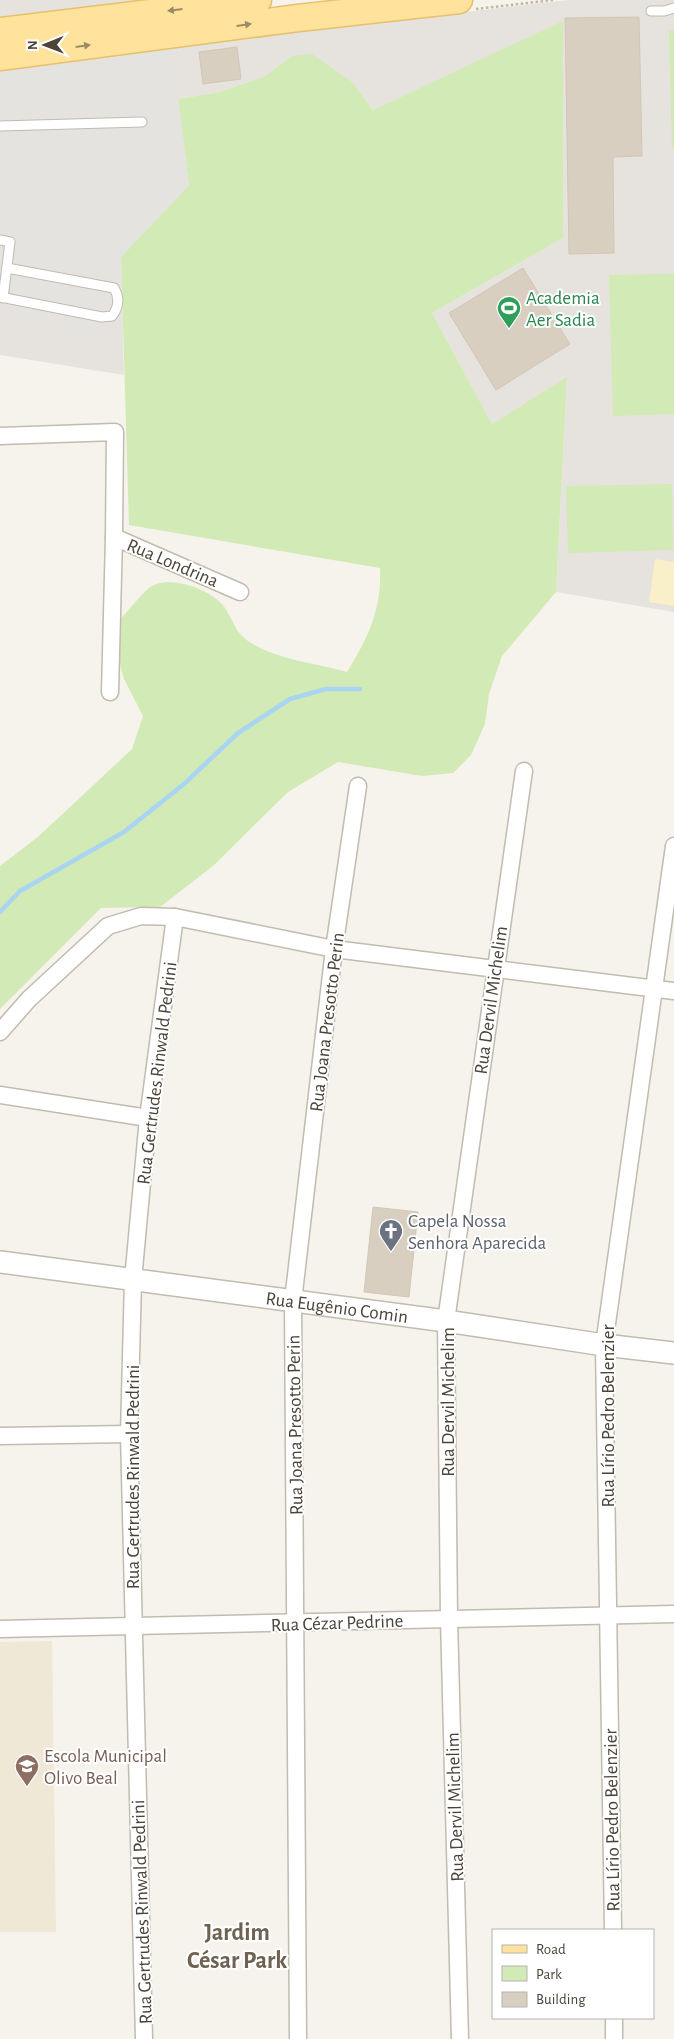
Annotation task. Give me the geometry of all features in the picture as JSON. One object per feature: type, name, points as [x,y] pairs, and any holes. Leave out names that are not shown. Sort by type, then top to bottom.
[{"type":"main road","points":[[0,30],[258,0]]},
{"type":"main road","points":[[0,57],[393,4],[459,0]]},
{"type":"street","name":"Rua Londrina","points":[[0,436],[115,432],[114,537],[240,592]]},
{"type":"street","points":[[110,692],[114,537]]},
{"type":"street","name":"Rua Dervil Michelim","points":[[460,2039],[449,1619],[446,1320],[494,969],[524,771]]},
{"type":"street","name":"Rua Joana Presotto Perin","points":[[298,2039],[293,1301],[334,949],[358,786]]},
{"type":"street","name":"Rua Lírio Pedro Belenzier","points":[[613,1929],[604,1345],[674,846]]},
{"type":"street","points":[[0,1032],[29,999],[108,926],[141,916],[175,917],[334,949],[674,991]]},
{"type":"street","name":"Rua Gertrudes Rinwald Pedrini","points":[[144,2039],[129,1434],[133,1280],[148,1118],[175,917]]},
{"type":"street","points":[[0,1095],[148,1118]]},
{"type":"street","name":"Rua Eugênio Comin","points":[[0,1262],[446,1320],[674,1354]]},
{"type":"street","points":[[0,1436],[129,1434]]},
{"type":"street","name":"Rua Cézar Pedrine","points":[[0,1629],[296,1624],[674,1614]]},
{"type":"street","points":[[614,2019],[614,2039]]},
{"type":"lane","points":[[651,11],[664,11],[674,8]]},
{"type":"lane","points":[[664,11],[674,16]]},
{"type":"lane","points":[[0,126],[142,122]]},
{"type":"lane","points":[[0,240],[10,242],[1,297],[102,317],[112,316],[117,310],[118,295],[114,288],[7,268]]},
{"type":"shaded area","points":[[0,0],[148,0],[0,19]]},
{"type":"shaded area","points":[[568,0],[674,0],[674,612],[556,592],[567,378],[492,424],[432,313],[563,238],[563,22],[373,110],[353,83],[292,56],[265,76],[220,92],[178,99],[189,185],[121,257],[124,375],[0,355],[0,67]]},
{"type":"shaded area","points":[[172,45],[189,185],[121,257],[123,338],[0,315],[0,67]]},
{"type":"shaded area","name":"Escola Municipal Olivo Beal","points":[[52,1641],[56,1932],[0,1932],[0,1642]]},
{"type":"green space","points":[[563,21],[563,238],[432,313],[492,424],[567,377],[556,592],[502,656],[489,694],[485,724],[471,755],[453,773],[422,776],[338,762],[288,792],[213,866],[160,907],[101,908],[0,1009],[0,866],[39,836],[132,749],[143,716],[124,679],[117,653],[120,619],[127,611],[149,588],[157,584],[166,582],[186,584],[206,592],[220,602],[243,637],[253,644],[279,655],[347,672],[367,635],[379,597],[380,568],[129,525],[121,257],[189,185],[178,99],[220,92],[265,76],[292,56],[312,54],[353,83],[373,110]]},
{"type":"green space","points":[[669,30],[674,30],[674,149],[672,149]]},
{"type":"green space","points":[[674,274],[674,414],[613,416],[609,275]]},
{"type":"green space","points":[[672,484],[673,550],[568,553],[566,486]]},
{"type":"sand","points":[[655,559],[674,562],[674,606],[649,602]]},
{"type":"building","points":[[639,17],[642,156],[613,157],[614,253],[569,254],[565,18]]},
{"type":"building","points":[[237,47],[241,79],[203,84],[199,52]]},
{"type":"building","name":"Academia Aer Sadia","points":[[523,268],[570,344],[496,390],[449,313]]},
{"type":"building","name":"Capela Nossa Senhora Aparecida","points":[[373,1207],[418,1212],[409,1297],[364,1292]]},
{"type":"waterway","points":[[0,912],[20,891],[124,832],[184,784],[238,733],[290,699],[326,689],[360,689]]},
{"type":"place","name":"Academia Aer Sadia","points":[[509,329]]},
{"type":"place","name":"Capela Nossa Senhora Aparecida","points":[[391,1252]]},
{"type":"place","name":"Escola Municipal Olivo Beal","points":[[27,1787]]},
{"type":"district","name":"Jardim César Park","points":[[237,1946]]}]
